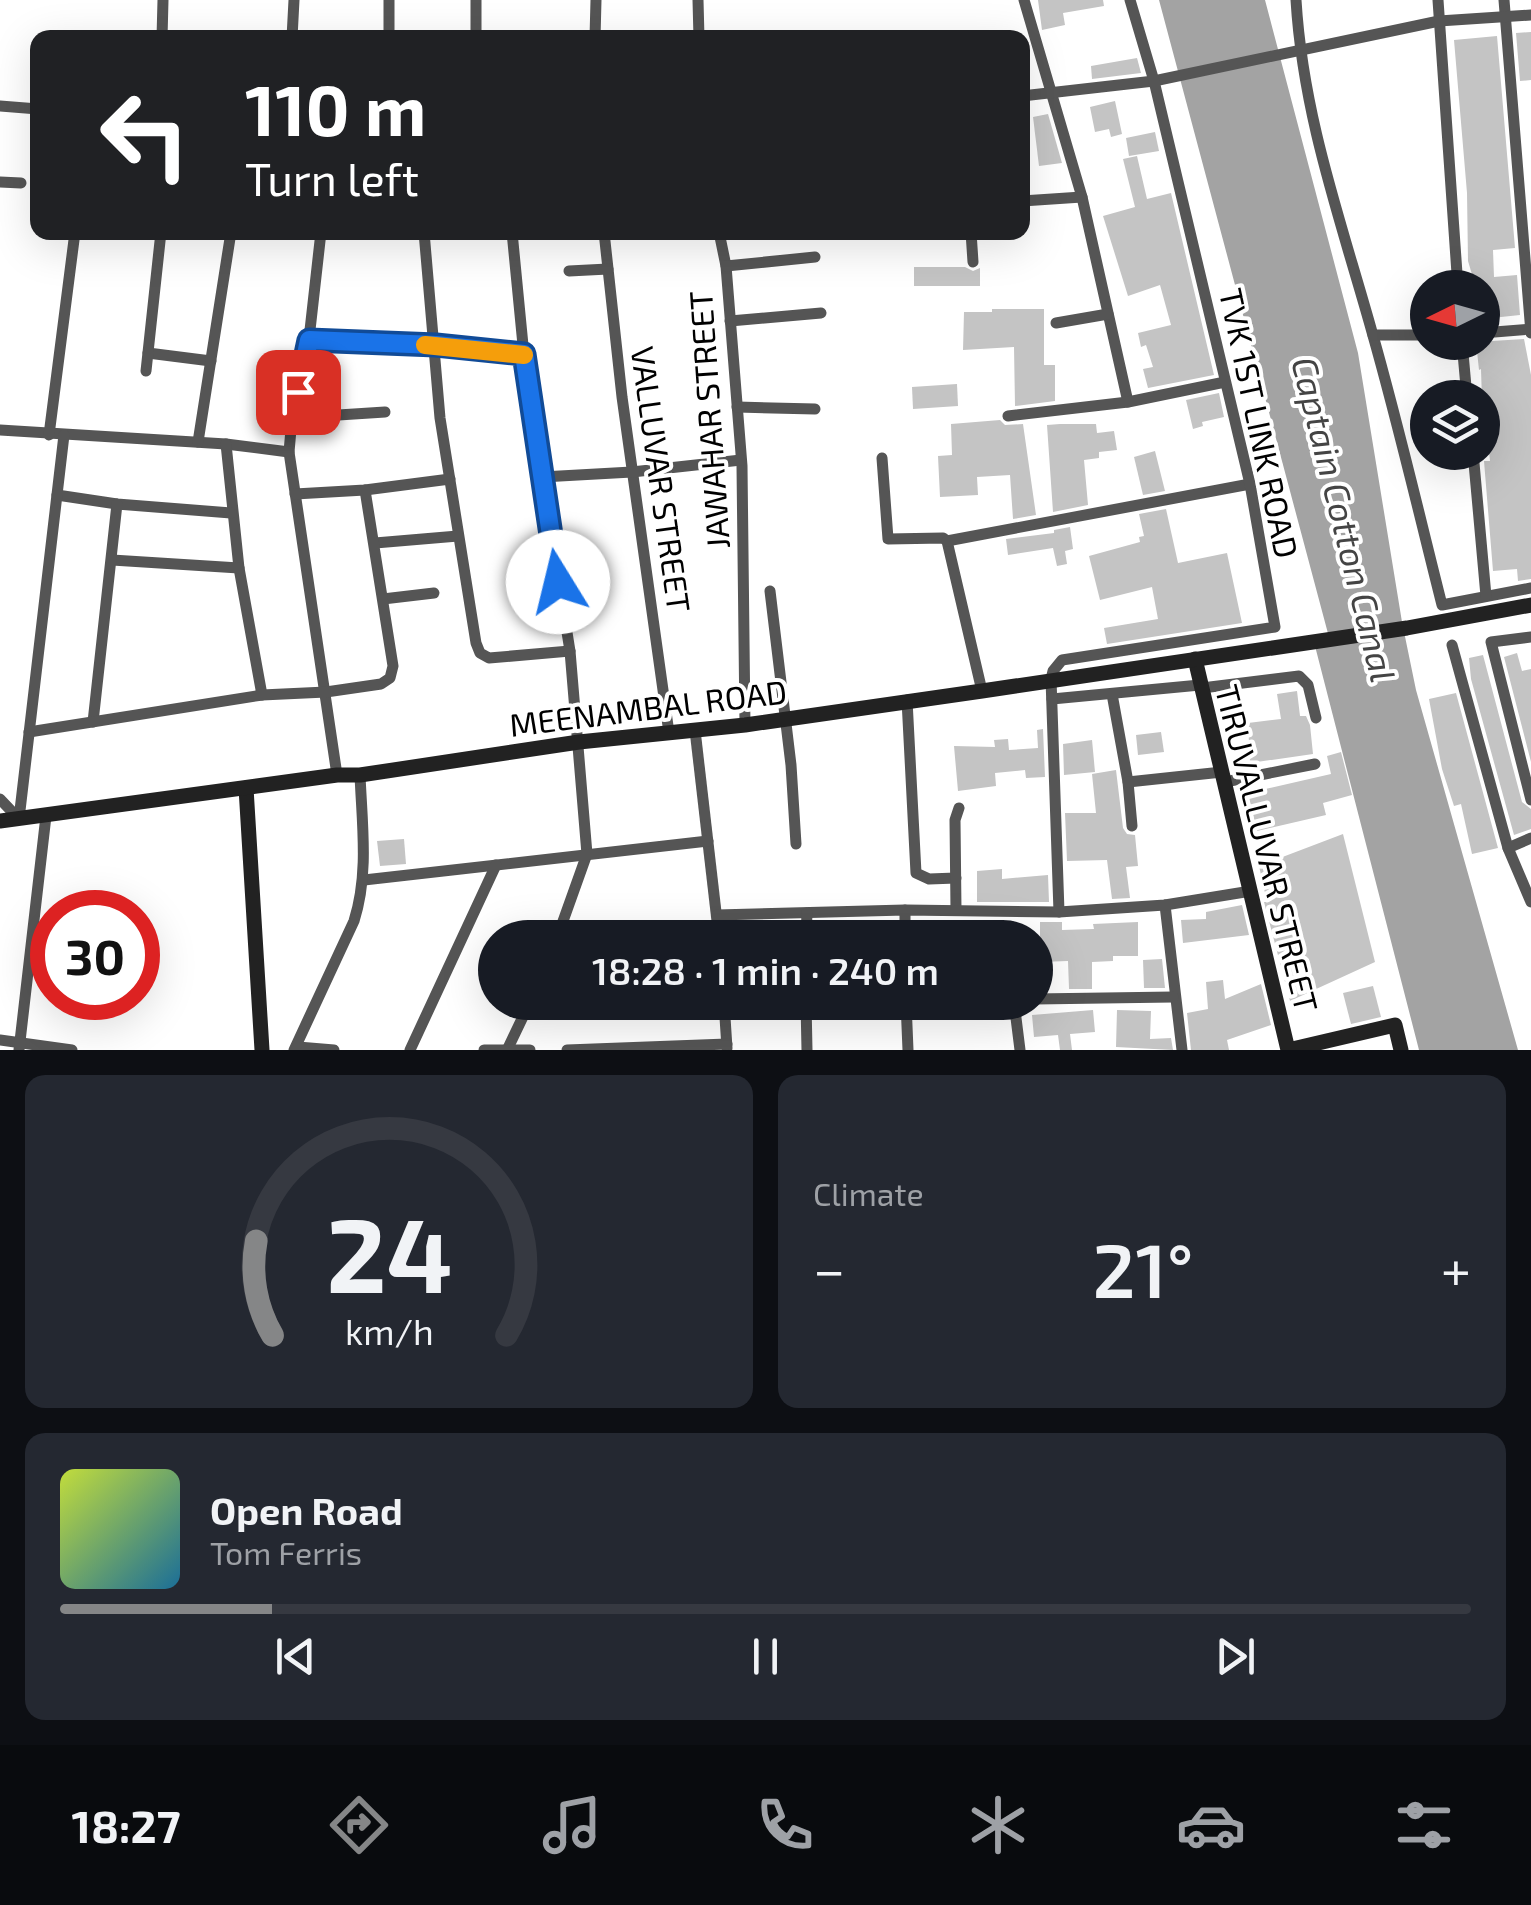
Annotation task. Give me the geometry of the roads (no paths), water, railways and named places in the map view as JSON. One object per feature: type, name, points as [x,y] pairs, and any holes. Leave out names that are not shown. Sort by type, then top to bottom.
[{"type":"main road","name":"MEENAMBAL ROAD","points":[[0,822],[579,742],[745,724],[1302,644],[1531,605]]},
{"type":"main road","name":"TIRUVALLUVAR STREET","points":[[1195,658],[1288,1050],[1394,1025],[1401,1050]]},
{"type":"main road","points":[[246,788],[262,1050]]},
{"type":"street","points":[[162,30],[164,0]]},
{"type":"street","points":[[292,30],[294,0]]},
{"type":"street","points":[[388,30],[390,0]]},
{"type":"street","points":[[476,0],[476,30]]},
{"type":"street","points":[[594,30],[596,0]]},
{"type":"street","points":[[698,0],[698,30]]},
{"type":"street","points":[[1024,0],[1082,197],[1128,402]]},
{"type":"street","name":"TVK 1ST LINK ROAD","points":[[1051,679],[1062,660],[1276,627],[1250,484],[1154,81],[1130,0]]},
{"type":"street","points":[[1296,0],[1300,52],[1317,148],[1373,335],[1442,605],[1531,588]]},
{"type":"street","points":[[1438,0],[1457,270]]},
{"type":"street","points":[[1500,332],[1531,330],[1504,0]]},
{"type":"street","points":[[1030,96],[1154,81],[1439,21],[1531,15]]},
{"type":"street","points":[[0,106],[30,108]]},
{"type":"street","points":[[0,182],[21,183]]},
{"type":"street","points":[[1030,200],[1082,197]]},
{"type":"street","points":[[48,435],[73,240]]},
{"type":"street","points":[[146,371],[160,240]]},
{"type":"street","points":[[198,442],[230,240]]},
{"type":"street","points":[[320,240],[309,340],[292,418],[289,452],[337,775]]},
{"type":"street","points":[[425,240],[440,418],[480,653],[489,658],[570,652]]},
{"type":"street","points":[[513,240],[524,354],[570,652],[579,742],[587,854],[564,920]]},
{"type":"street","name":"VALLUVAR STREET","points":[[605,240],[632,472],[669,733]]},
{"type":"street","name":"JAWAHAR STREET","points":[[721,240],[741,460],[745,724]]},
{"type":"street","points":[[972,240],[973,262]]},
{"type":"street","points":[[726,266],[815,256]]},
{"type":"street","points":[[569,271],[608,269]]},
{"type":"street","points":[[730,321],[821,313]]},
{"type":"street","points":[[1056,323],[1108,314]]},
{"type":"street","points":[[1373,335],[1410,334]]},
{"type":"street","points":[[309,340],[436,345],[524,354]]},
{"type":"street","points":[[148,353],[210,360]]},
{"type":"street","points":[[1008,416],[1128,402],[1225,382]]},
{"type":"street","points":[[737,407],[816,409]]},
{"type":"street","points":[[292,418],[384,412]]},
{"type":"street","points":[[0,430],[226,444],[289,452]]},
{"type":"street","points":[[19,819],[64,435]]},
{"type":"street","points":[[226,444],[239,568],[262,695]]},
{"type":"street","points":[[882,458],[888,539],[947,540],[1250,484]]},
{"type":"street","points":[[542,477],[741,460]]},
{"type":"street","points":[[1474,470],[1486,596]]},
{"type":"street","points":[[295,494],[364,490],[450,478]]},
{"type":"street","points":[[29,732],[262,695],[382,684],[390,678],[393,666],[364,490]]},
{"type":"street","points":[[57,496],[231,512]]},
{"type":"street","points":[[93,722],[117,504]]},
{"type":"street","points":[[375,543],[458,536]]},
{"type":"street","points":[[947,540],[982,690]]},
{"type":"street","points":[[112,560],[239,568]]},
{"type":"street","points":[[770,592],[791,765],[796,844]]},
{"type":"street","points":[[383,600],[434,593]]},
{"type":"street","points":[[1531,637],[1491,642],[1531,800]]},
{"type":"street","points":[[1452,645],[1508,848],[1531,902]]},
{"type":"street","points":[[1052,699],[1299,676],[1308,685],[1316,718]]},
{"type":"street","points":[[1051,679],[1060,912]]},
{"type":"street","points":[[1112,694],[1132,826]]},
{"type":"street","points":[[906,700],[916,872],[929,880],[956,878]]},
{"type":"street","points":[[695,730],[717,920]]},
{"type":"street","points":[[1128,782],[1224,777],[1315,764]]},
{"type":"street","points":[[334,1050],[296,1049],[354,921],[364,880],[360,775]]},
{"type":"street","points":[[0,799],[19,819]]},
{"type":"street","points":[[956,910],[959,808]]},
{"type":"street","points":[[19,1046],[46,816]]},
{"type":"street","points":[[1508,848],[1531,838]]},
{"type":"street","points":[[364,880],[708,841]]},
{"type":"street","points":[[410,1050],[496,865]]},
{"type":"street","points":[[717,915],[905,910],[1060,912],[1165,905],[1251,892]]},
{"type":"street","points":[[1165,905],[1182,1050]]},
{"type":"street","points":[[905,910],[905,920]]},
{"type":"street","points":[[807,913],[807,920]]},
{"type":"street","points":[[1053,999],[1173,997]]},
{"type":"street","points":[[508,1048],[521,1020]]},
{"type":"street","points":[[567,1050],[727,1047],[725,1020]]},
{"type":"street","points":[[807,1020],[808,1050]]},
{"type":"street","points":[[907,1020],[908,1050]]},
{"type":"street","points":[[1016,1020],[1020,1050]]},
{"type":"street","points":[[0,1040],[19,1046],[72,1050]]},
{"type":"street","points":[[484,1050],[530,1050]]},
{"type":"water","name":"Captain Cotton Canal","points":[[1159,0],[1265,0],[1358,353],[1416,690],[1518,1050],[1419,1050],[1315,646],[1330,641]]}]
